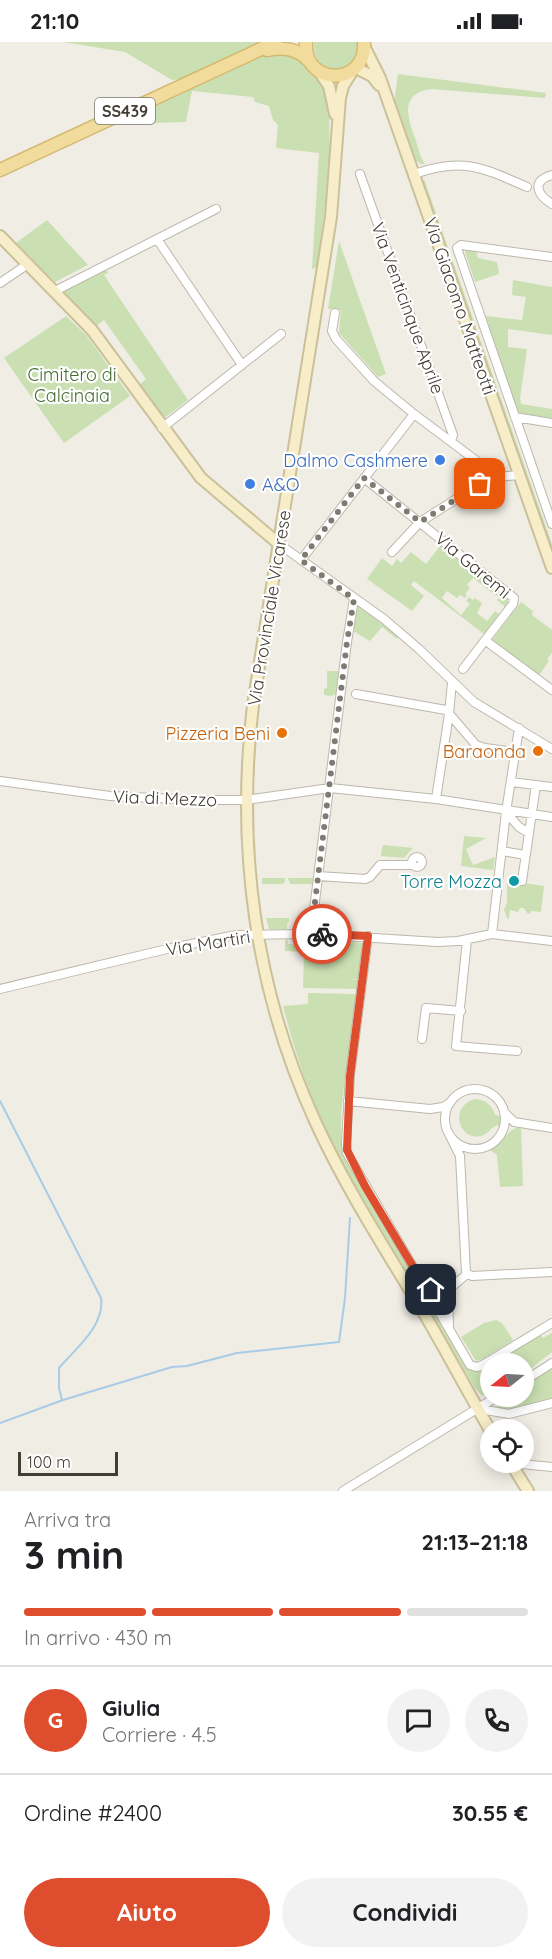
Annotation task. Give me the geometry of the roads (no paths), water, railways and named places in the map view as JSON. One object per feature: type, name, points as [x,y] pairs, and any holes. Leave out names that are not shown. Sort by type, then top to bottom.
[{"type":"main road","points":[[251,54],[276,42]]},
{"type":"main road","points":[[306,42],[307,56],[314,66]]},
{"type":"main road","points":[[251,54],[269,49],[287,48],[297,51],[314,66],[333,76],[342,75],[354,69],[363,56],[364,44]]},
{"type":"main road","name":"Via Giacomo Matteotti","points":[[364,44],[387,97],[552,568]]},
{"type":"main road","name":"SS439","points":[[0,170],[251,54]]},
{"type":"main road","name":"Via Provinciale Vicarese","points":[[314,66],[329,86],[337,130]]},
{"type":"main road","points":[[354,69],[372,76],[387,97]]},
{"type":"main road","name":"Via Provinciale Vicarese","points":[[354,69],[340,98],[332,209],[253,705],[248,746],[246,801],[250,880],[257,935],[279,1024],[298,1081],[315,1121],[349,1187],[484,1419]]},
{"type":"main road","points":[[1,237],[92,330],[201,478],[279,544]]},
{"type":"main road","points":[[516,1473],[528,1491]]},
{"type":"street","points":[[414,174],[441,166],[458,164],[491,172],[540,194],[552,204]]},
{"type":"street","name":"Via Venticinque Aprile","points":[[360,174],[453,435],[451,441]]},
{"type":"street","points":[[526,187],[535,186],[552,175]]},
{"type":"street","points":[[540,194],[538,185],[541,181]]},
{"type":"street","points":[[55,291],[216,209]]},
{"type":"street","points":[[157,239],[242,365]]},
{"type":"street","points":[[552,257],[466,245],[459,245],[457,250],[552,524]]},
{"type":"street","points":[[0,283],[28,264]]},
{"type":"street","points":[[334,313],[332,331],[336,339],[374,381],[498,477]]},
{"type":"street","points":[[162,428],[281,334]]},
{"type":"street","points":[[301,560],[414,414]]},
{"type":"street","points":[[514,417],[552,423]]},
{"type":"street","points":[[392,552],[420,522],[480,484],[498,477],[519,475]]},
{"type":"street","points":[[364,478],[420,522]]},
{"type":"street","name":"Via Garemi","points":[[420,522],[514,598],[513,604],[463,669]]},
{"type":"street","points":[[279,544],[384,619],[411,641],[474,702],[552,749]]},
{"type":"street","points":[[311,934],[354,599]]},
{"type":"street","points":[[486,641],[552,690]]},
{"type":"street","points":[[436,799],[452,682]]},
{"type":"street","points":[[356,694],[446,710],[476,745],[515,752]]},
{"type":"street","points":[[519,728],[492,934],[552,941]]},
{"type":"street","name":"Via di Mezzo","points":[[0,781],[110,796],[246,801],[330,789],[436,799],[552,817]]},
{"type":"street","points":[[511,782],[552,787]]},
{"type":"street","points":[[522,881],[536,785]]},
{"type":"street","points":[[507,811],[519,826],[529,833]]},
{"type":"street","points":[[502,851],[525,855]]},
{"type":"street","points":[[318,876],[365,879],[370,877],[380,865],[413,865]]},
{"type":"street","name":"Via Martiri","points":[[0,988],[231,936],[311,934],[438,942],[467,940],[492,934]]},
{"type":"street","points":[[368,936],[348,1101],[347,1153],[466,1360],[472,1366],[476,1367],[488,1362],[552,1323]]},
{"type":"street","points":[[467,940],[456,1046],[517,1052]]},
{"type":"street","points":[[422,1039],[426,1008],[460,1011]]},
{"type":"street","points":[[348,1101],[430,1108],[443,1107],[464,1091],[479,1090],[495,1097],[503,1111],[514,1122],[552,1128]]},
{"type":"street","points":[[450,1102],[445,1114],[448,1133],[458,1144],[466,1148],[476,1149],[496,1141],[502,1131],[503,1111]]},
{"type":"street","points":[[430,1108],[439,1114],[460,1156],[467,1274]]},
{"type":"street","points":[[467,1274],[472,1276],[552,1272]]},
{"type":"street","points":[[427,1290],[448,1290],[467,1274]]},
{"type":"street","points":[[448,1290],[449,1330]]},
{"type":"street","points":[[534,1375],[552,1363]]},
{"type":"street","points":[[478,1409],[509,1413],[552,1403]]},
{"type":"street","points":[[343,1491],[481,1407]]},
{"type":"street","points":[[534,1465],[552,1467]]},
{"type":"waterway","points":[[0,1101],[101,1298],[101,1308],[94,1327],[59,1368],[59,1388],[62,1400]]},
{"type":"waterway","points":[[0,1423],[63,1400],[172,1367],[187,1366],[237,1353],[339,1342],[345,1298],[350,1218]]},
{"type":"place","name":"Dalmo Cashmere","points":[[440,460]]},
{"type":"place","name":"A&O","points":[[250,484]]},
{"type":"place","name":"Pizzeria Beni","points":[[282,733]]},
{"type":"place","name":"Baraonda","points":[[538,751]]},
{"type":"place","name":"Torre Mozza","points":[[514,881]]},
{"type":"park label","name":"Cimitero di Calcinaia","points":[[72,384]]}]
